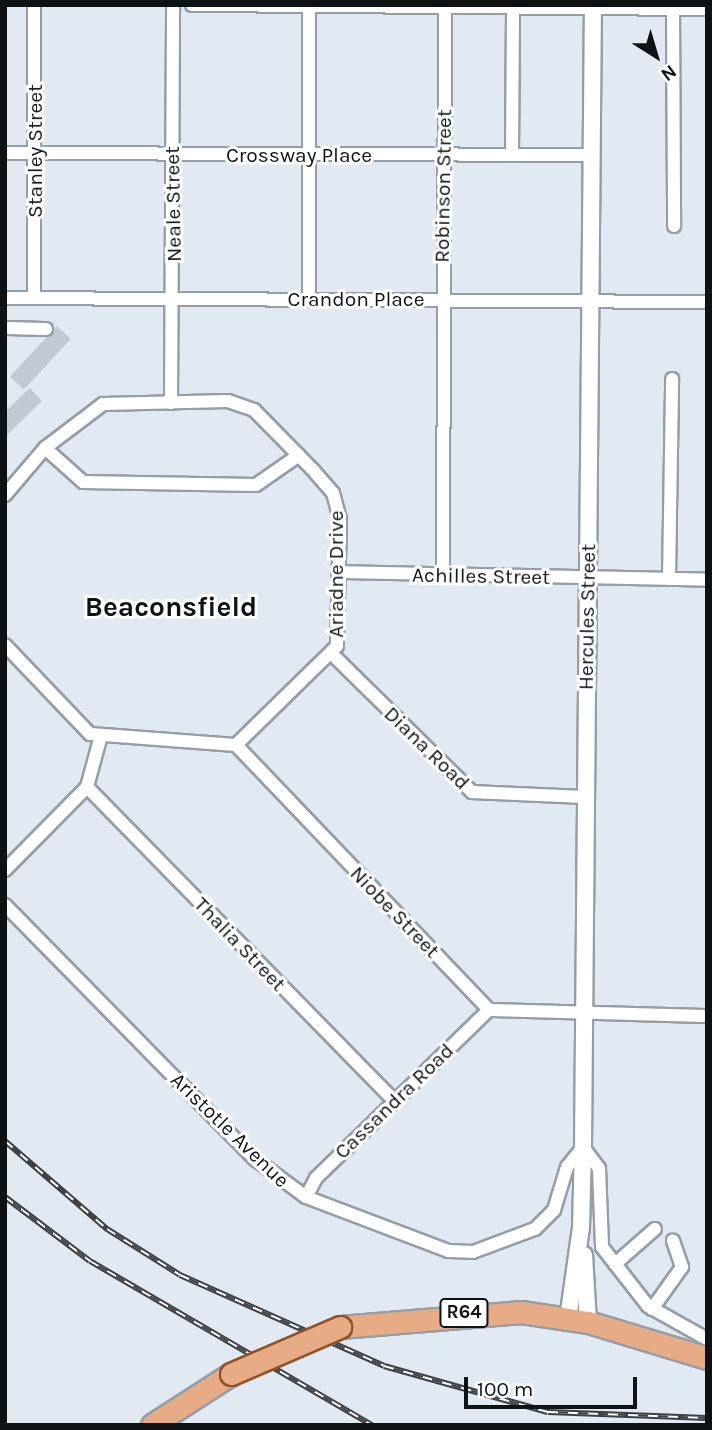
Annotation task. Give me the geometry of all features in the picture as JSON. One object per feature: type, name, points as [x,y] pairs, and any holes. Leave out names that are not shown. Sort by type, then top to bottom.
[{"type":"main road","name":"R64","points":[[152,1425],[231,1374],[341,1327],[446,1314],[578,1321],[707,1358]]},
{"type":"street","name":"Stanley Street","points":[[34,5],[34,298]]},
{"type":"street","name":"Neale Street","points":[[171,402],[174,298],[173,5]]},
{"type":"street","points":[[192,5],[707,9]]},
{"type":"street","points":[[309,6],[309,299]]},
{"type":"street","name":"Robinson Street","points":[[443,577],[445,6]]},
{"type":"street","points":[[512,155],[513,8]]},
{"type":"street","name":"Hercules Street","points":[[578,1321],[583,1147],[593,8]]},
{"type":"street","points":[[673,10],[674,226]]},
{"type":"street","name":"Crossway Place","points":[[5,153],[593,155]]},
{"type":"street","name":"Crandon Place","points":[[5,298],[707,302]]},
{"type":"street","points":[[5,328],[46,328]]},
{"type":"street","points":[[669,579],[672,379]]},
{"type":"street","name":"Ariadne Drive","points":[[5,495],[45,448],[103,404],[171,402],[243,405],[299,455],[337,501],[338,572],[332,654],[236,745]]},
{"type":"street","points":[[45,448],[83,482],[256,485],[299,455]]},
{"type":"street","name":"Achilles Street","points":[[338,572],[443,577],[707,580]]},
{"type":"street","points":[[5,645],[76,723],[100,739],[236,745]]},
{"type":"street","name":"Diana Road","points":[[332,654],[472,792],[584,797]]},
{"type":"street","points":[[5,870],[87,787],[100,739]]},
{"type":"street","name":"Niobe Street","points":[[236,745],[489,1010]]},
{"type":"street","name":"Thalia Street","points":[[87,787],[393,1100]]},
{"type":"street","name":"Aristotle Avenue","points":[[5,905],[256,1160],[306,1197],[449,1251],[473,1252],[519,1239],[542,1222],[583,1147]]},
{"type":"street","points":[[489,1010],[707,1016]]},
{"type":"street","name":"Cassandra Road","points":[[306,1197],[316,1178],[393,1100],[489,1010]]},
{"type":"street","points":[[583,1147],[599,1168],[599,1233],[615,1264],[652,1309],[707,1339]]},
{"type":"street","points":[[615,1264],[655,1229]]},
{"type":"street","points":[[652,1309],[682,1267],[673,1241]]},
{"type":"building","points":[[57,326],[71,339],[24,389],[10,376]]},
{"type":"building","points":[[30,388],[42,401],[5,437],[5,412]]},
{"type":"railway","points":[[5,1141],[107,1229],[180,1275],[384,1366],[548,1412],[707,1418]]},
{"type":"railway","points":[[5,1197],[90,1261],[372,1425]]},
{"type":"district","name":"Beaconsfield","points":[[171,607]]}]
